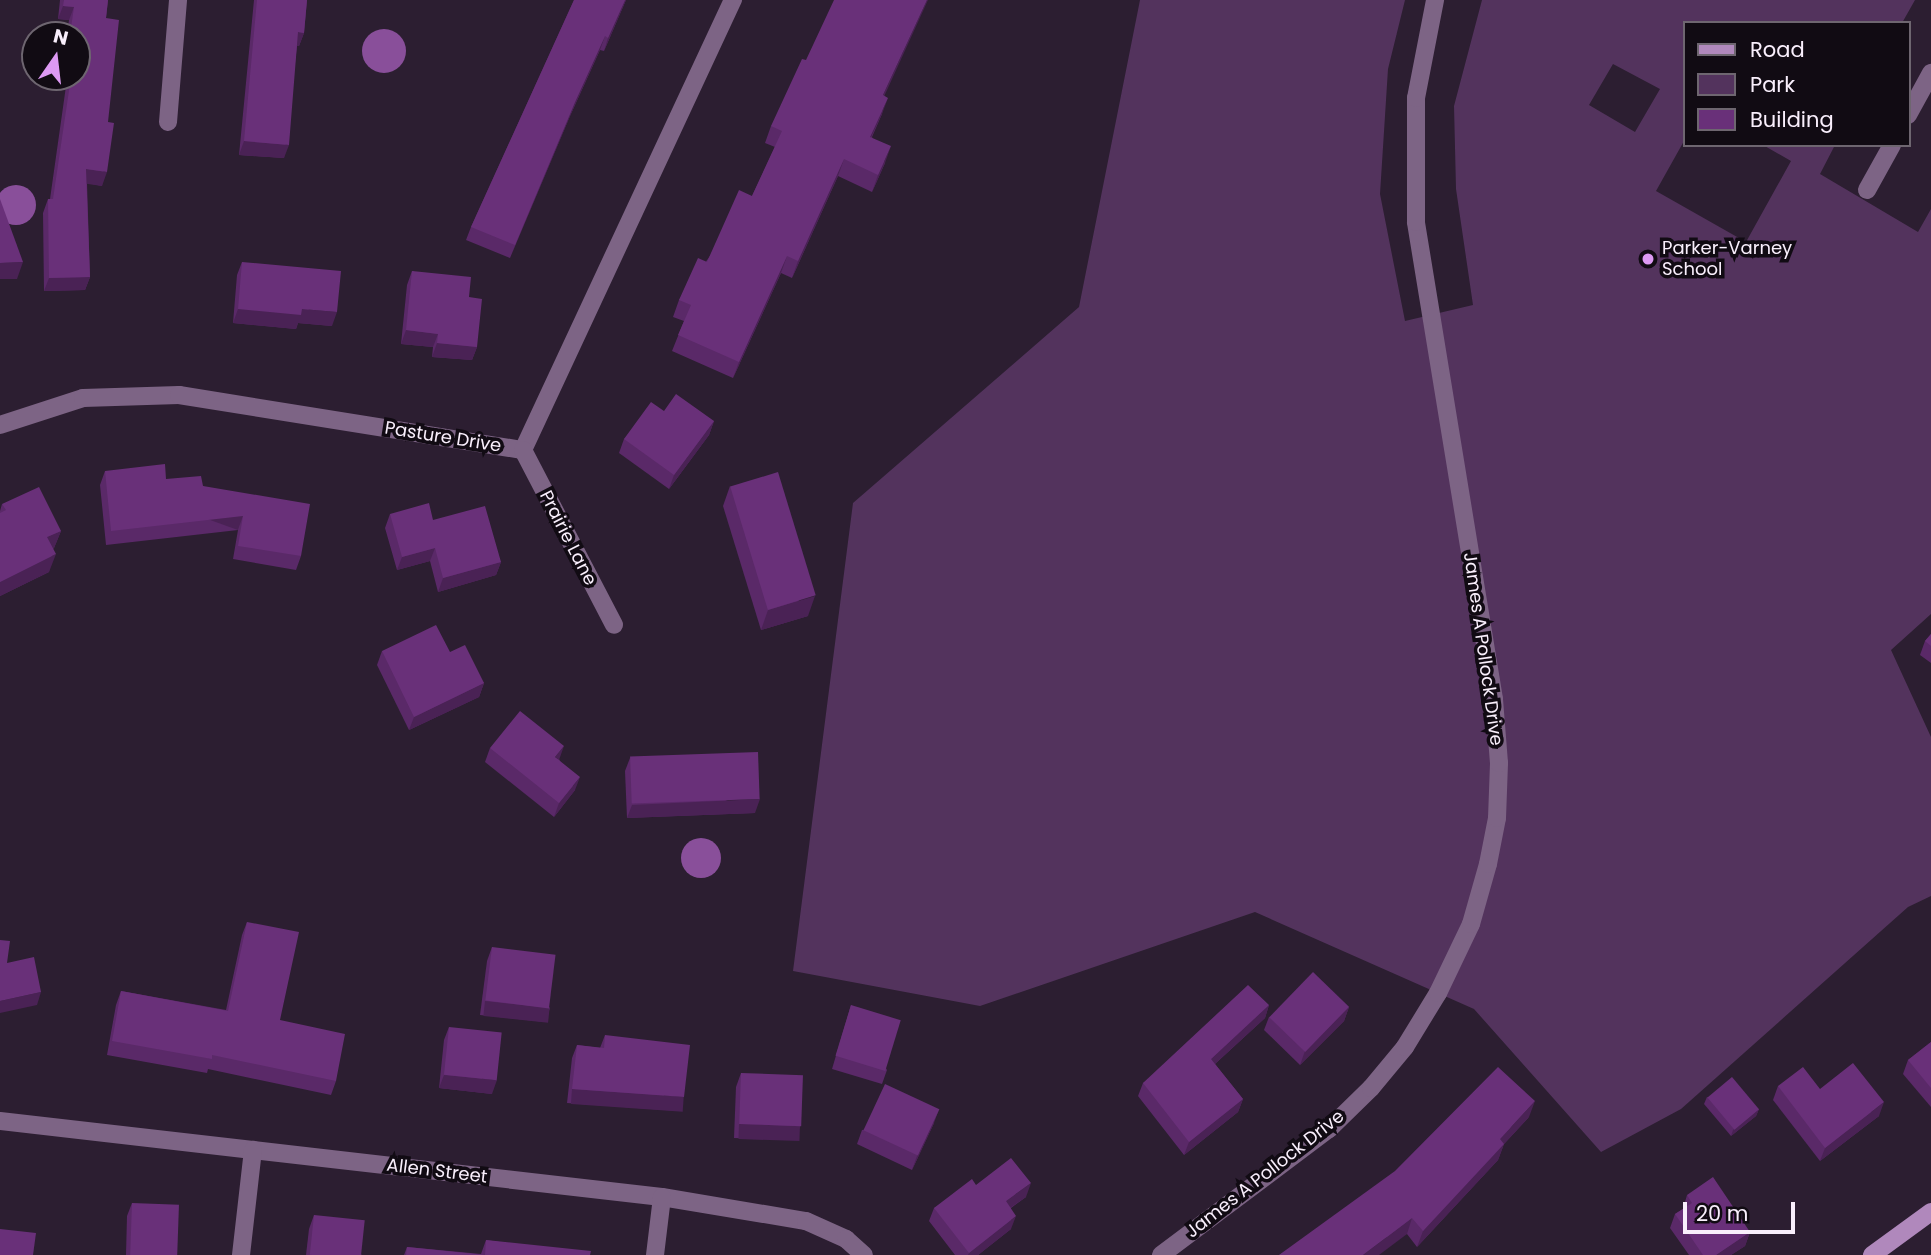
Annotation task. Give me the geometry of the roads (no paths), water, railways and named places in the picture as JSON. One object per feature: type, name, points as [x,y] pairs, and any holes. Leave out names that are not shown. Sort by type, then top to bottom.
[{"type":"street","points":[[168,122],[178,0]]},
{"type":"street","name":"Pasture Drive","points":[[0,425],[83,398],[179,395],[523,450],[733,0]]},
{"type":"street","name":"James A Pollock Drive","points":[[1161,1255],[1329,1129],[1371,1088],[1405,1047],[1438,993],[1471,924],[1488,864],[1498,790],[1494,699],[1416,222],[1416,99],[1435,0]]},
{"type":"street","points":[[1910,111],[1931,73]]},
{"type":"street","points":[[1867,190],[1891,147]]},
{"type":"street","name":"Prairie Lane","points":[[523,450],[614,625]]},
{"type":"street","name":"Allen Street","points":[[0,1121],[662,1197],[806,1221],[846,1239],[864,1255]]},
{"type":"street","points":[[241,1255],[253,1150]]},
{"type":"street","points":[[655,1255],[662,1197]]},
{"type":"street","points":[[1872,1255],[1931,1212]]},
{"type":"place","name":"Parker-Varney School","points":[[1648,259]]}]
